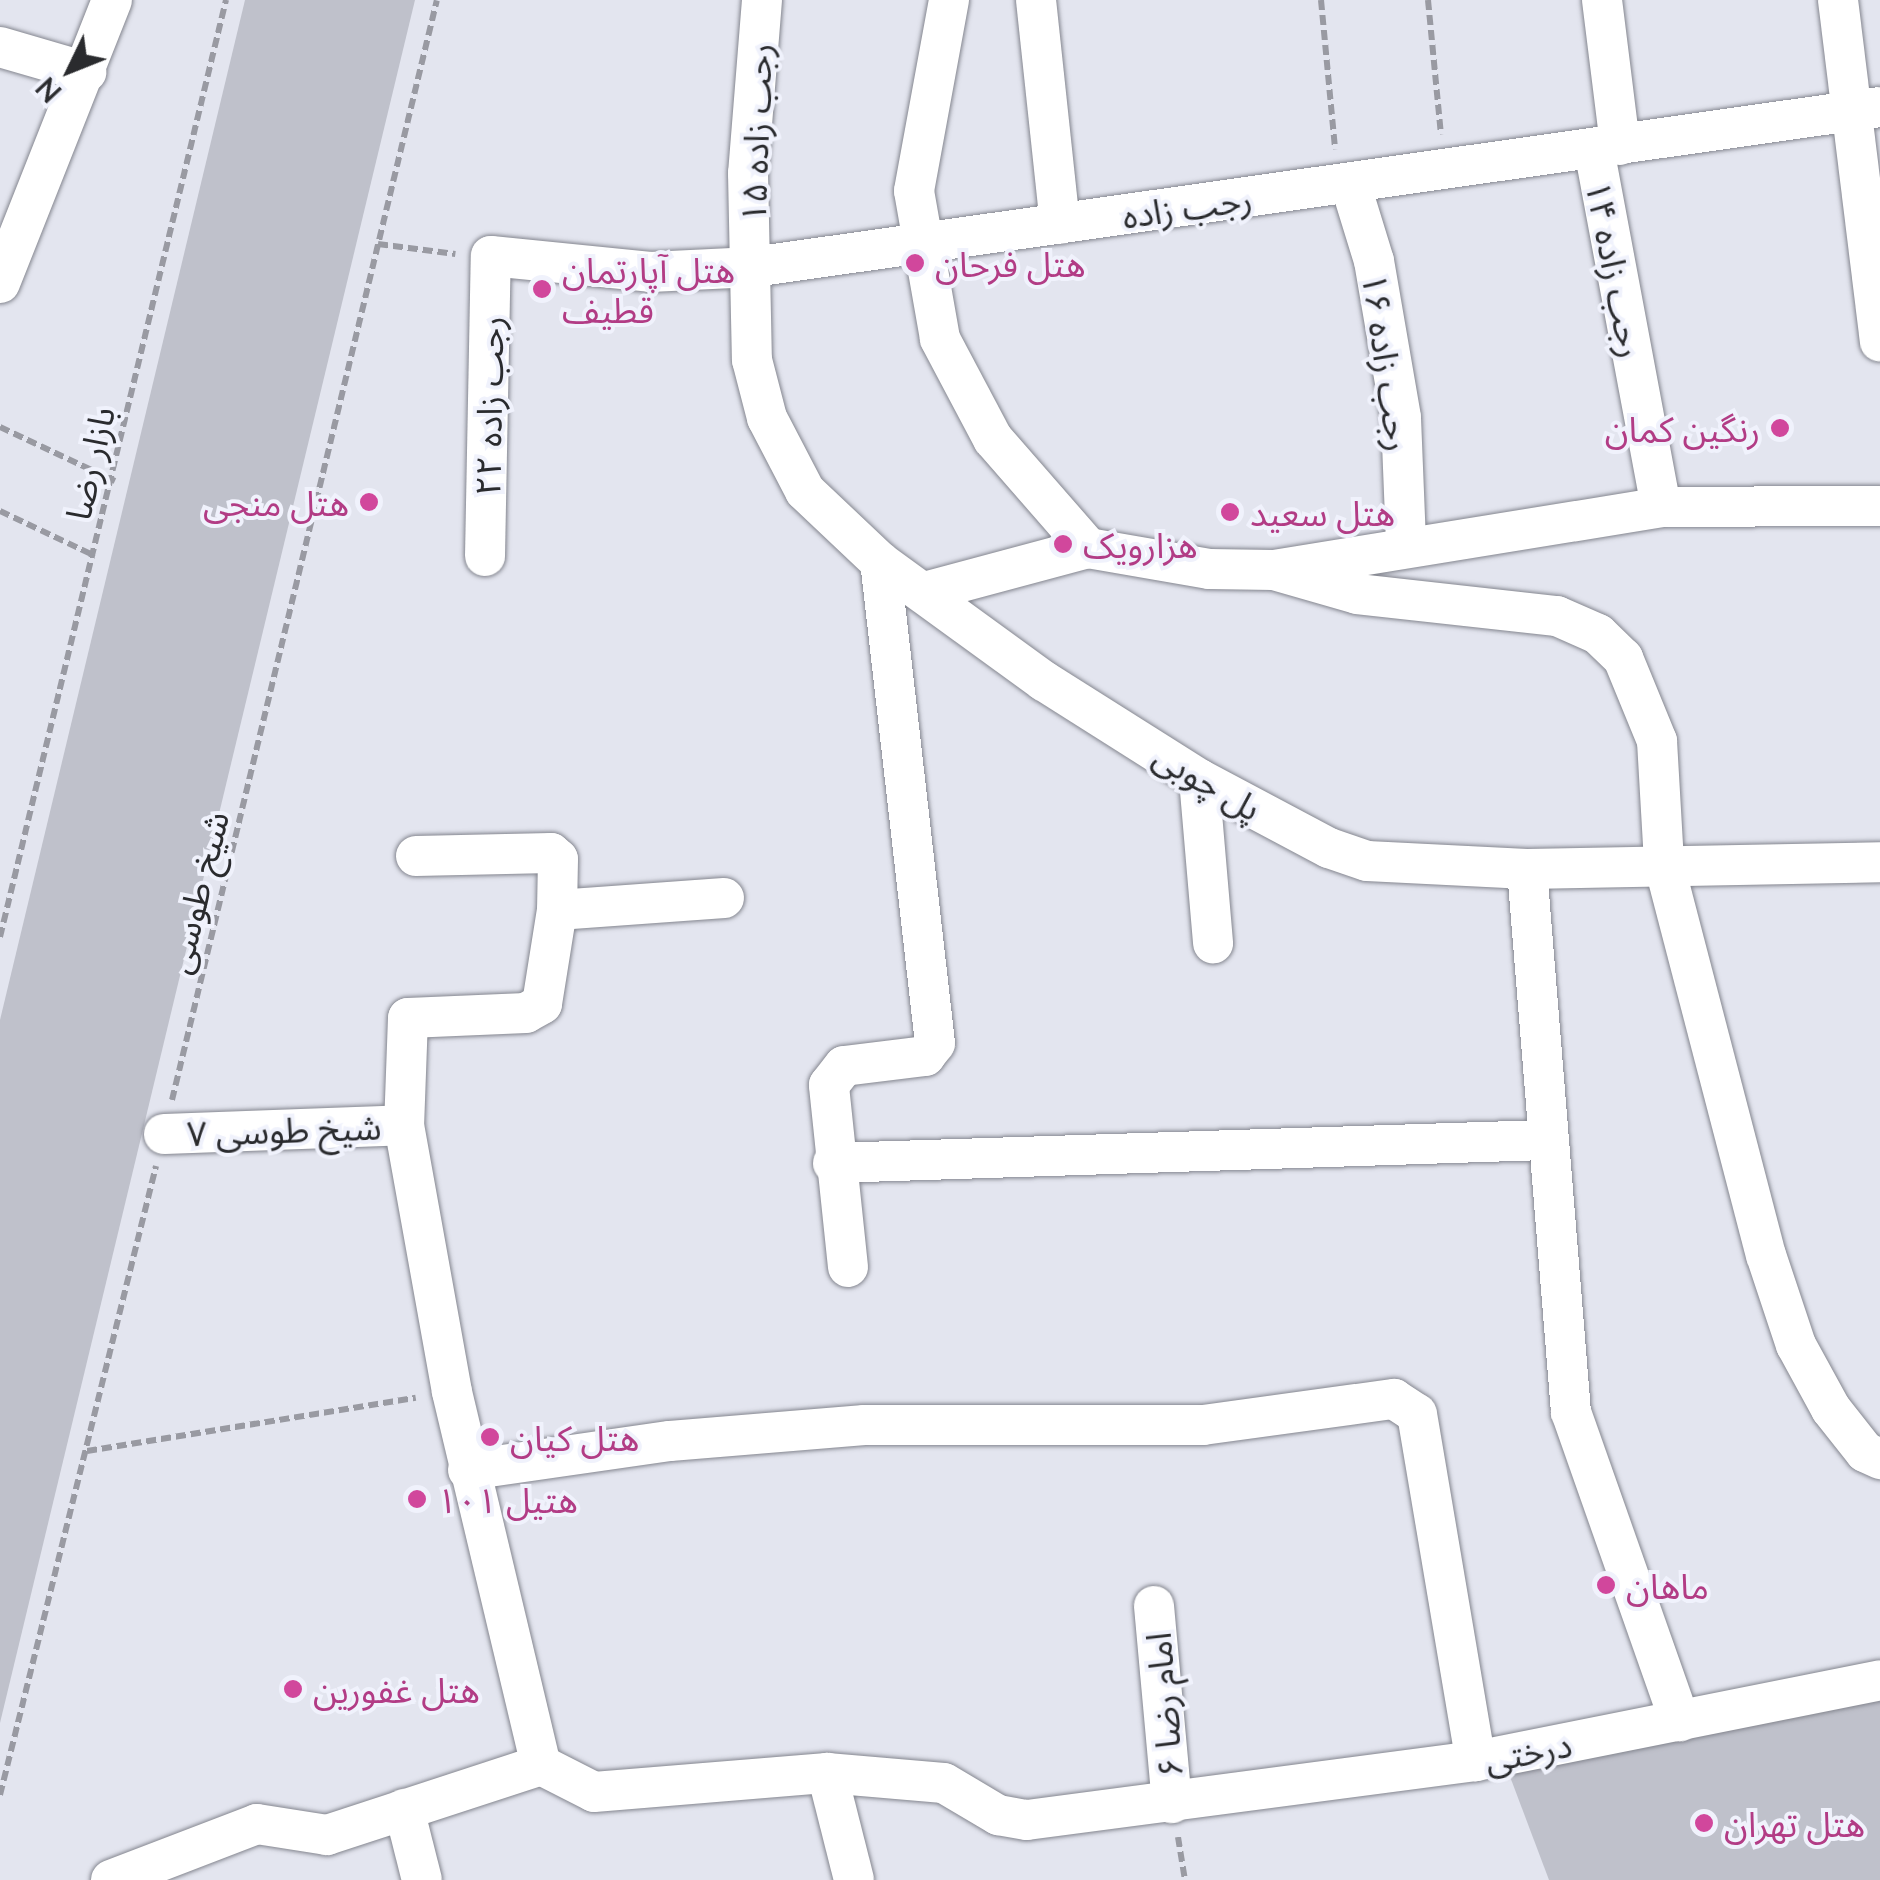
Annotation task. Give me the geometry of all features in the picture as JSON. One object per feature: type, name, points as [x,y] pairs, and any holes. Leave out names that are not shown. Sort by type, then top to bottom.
[{"type":"street","points":[[0,283],[112,0]]},
{"type":"street","name":"رجب زاده ۱۵","points":[[762,0],[748,173],[752,360],[767,418],[805,491],[880,562]]},
{"type":"street","points":[[949,0],[914,191],[919,244],[940,338],[993,438],[1088,548]]},
{"type":"street","points":[[1036,0],[1060,224]]},
{"type":"street","name":"رجب زاده ۱۴","points":[[1602,0],[1607,147],[1662,507]]},
{"type":"street","points":[[1838,0],[1866,109],[1880,341]]},
{"type":"street","points":[[0,47],[86,72]]},
{"type":"street","name":"رجب زاده","points":[[491,256],[650,272],[753,267],[1866,109]]},
{"type":"street","name":"رجب زاده ۱۶","points":[[1344,184],[1374,262],[1401,418],[1406,545]]},
{"type":"street","name":"رجب زاده ۲۲","points":[[485,556],[491,256]]},
{"type":"street","points":[[928,591],[1088,548],[1209,569],[1274,570],[1406,545],[1662,507],[1880,506]]},
{"type":"street","points":[[848,1267],[828,1125],[834,1072],[926,1056],[935,1044],[880,562]]},
{"type":"street","name":"پل چوبی","points":[[880,562],[928,591],[1044,681],[1198,779],[1329,848],[1367,861],[1527,869],[1664,864]]},
{"type":"street","points":[[1274,570],[1357,594],[1557,616],[1598,634],[1624,658],[1657,741],[1664,864],[1702,1026],[1796,1346],[1831,1409],[1865,1452],[1880,1458]]},
{"type":"street","points":[[1198,779],[1213,944]]},
{"type":"street","points":[[111,1880],[256,1824],[326,1834],[541,1765],[468,1470],[404,1125],[408,1018],[526,1013],[542,1004],[557,910],[558,859],[551,853],[416,856]]},
{"type":"street","points":[[1664,864],[1880,862]]},
{"type":"street","points":[[1527,869],[1571,1412],[1680,1720]]},
{"type":"street","points":[[557,910],[724,898]]},
{"type":"street","name":"شیخ طوسی ۷","points":[[164,1134],[404,1125]]},
{"type":"street","points":[[834,1163],[1546,1140]]},
{"type":"street","points":[[468,1470],[670,1441],[864,1425],[1203,1424],[1394,1400],[1417,1414],[1476,1761]]},
{"type":"street","name":"امام رضا ۶","points":[[1154,1606],[1172,1803]]},
{"type":"street","name":"درختی","points":[[541,1765],[594,1792],[827,1772],[956,1784],[1012,1820],[1172,1803],[1476,1761],[1880,1680]]},
{"type":"street","points":[[827,1772],[854,1880]]},
{"type":"street","points":[[404,1810],[422,1880]]},
{"type":"path","name":"بازار رضا","points":[[0,937],[226,0]]},
{"type":"path","name":"شیخ طوسی","points":[[0,1795],[87,1452],[436,0]]},
{"type":"path","points":[[1321,0],[1344,184]]},
{"type":"path","points":[[1428,0],[1445,170]]},
{"type":"path","points":[[378,244],[491,256]]},
{"type":"path","points":[[0,427],[112,480]]},
{"type":"path","points":[[0,511],[94,556]]},
{"type":"path","points":[[87,1452],[452,1392]]},
{"type":"building","points":[[245,0],[415,0],[0,1723],[0,1020]]},
{"type":"building","name":"هتل تهران","points":[[1880,1689],[1880,1880],[1549,1880],[1506,1766]]},
{"type":"place","name":"هتل فرحان","points":[[915,263]]},
{"type":"place","name":"هتل آپارتمان قطیف","points":[[542,289]]},
{"type":"place","name":"رنگین کمان","points":[[1780,428]]},
{"type":"place","name":"هتل منجی","points":[[369,502]]},
{"type":"place","name":"هتل سعید","points":[[1230,512]]},
{"type":"place","name":"هزارویک","points":[[1063,544]]},
{"type":"place","name":"هتل کیان","points":[[490,1437]]},
{"type":"place","name":"هتیل ۱۰۱","points":[[417,1499]]},
{"type":"place","name":"ماهان","points":[[1606,1585]]},
{"type":"place","name":"هتل غفورین","points":[[293,1689]]},
{"type":"place","name":"هتل تهران","points":[[1704,1823]]}]
